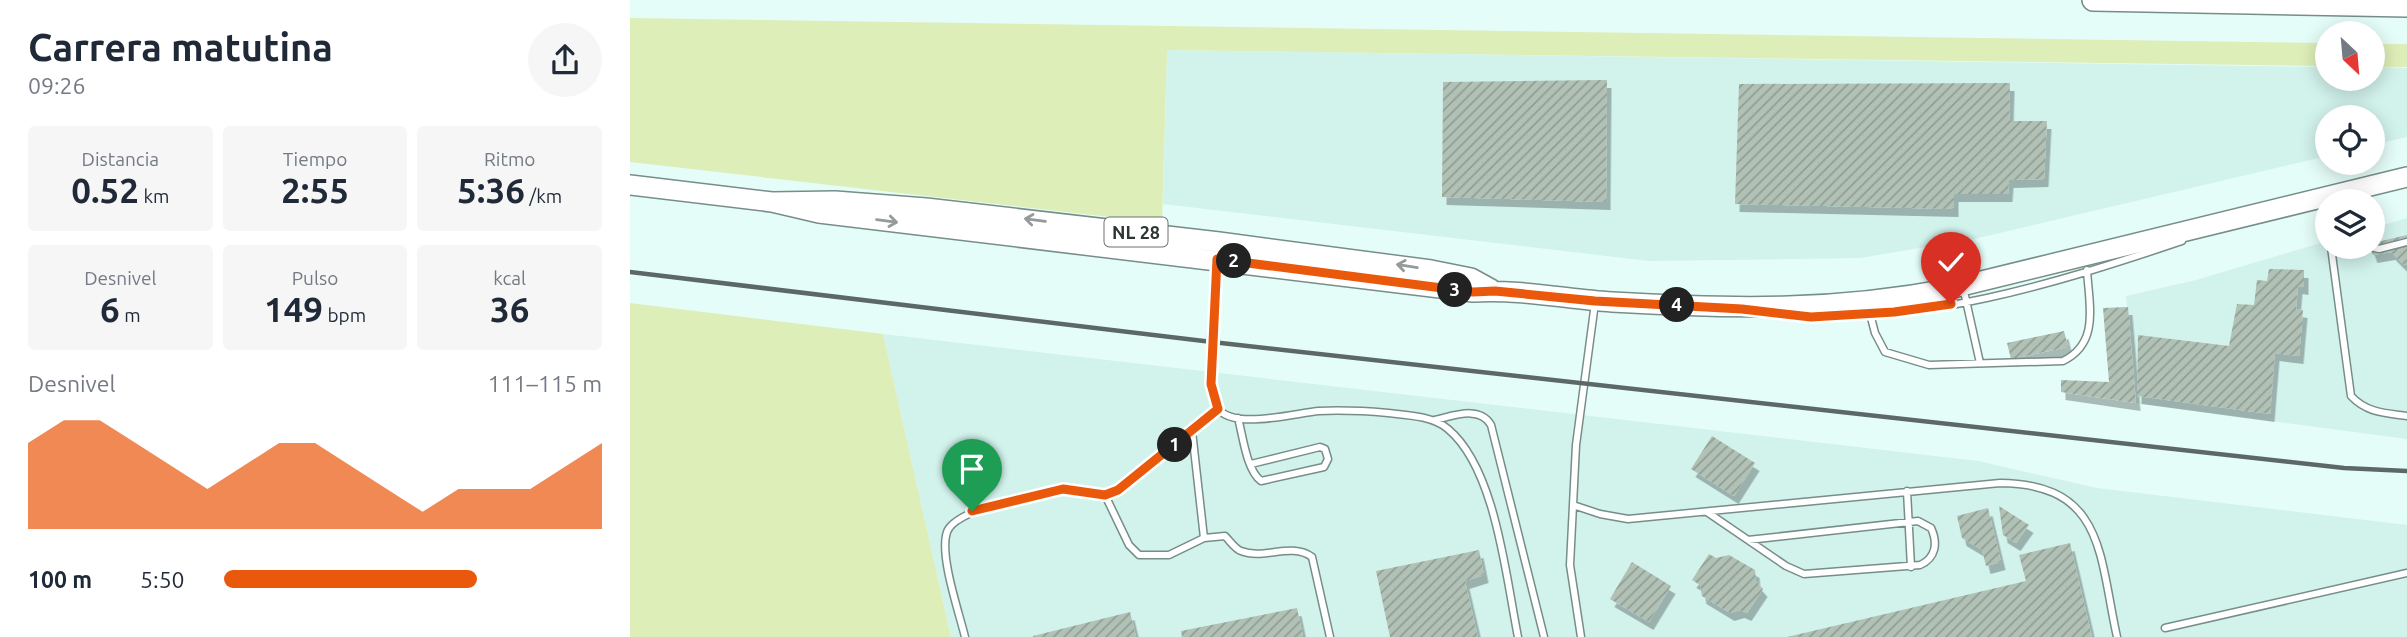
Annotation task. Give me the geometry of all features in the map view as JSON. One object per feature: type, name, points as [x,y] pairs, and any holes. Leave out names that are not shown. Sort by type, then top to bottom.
[{"type":"highway","points":[[2093,0],[2407,6]]},
{"type":"main road","name":"NL 28","points":[[2371,189],[2399,179]]},
{"type":"main road","name":"NL 28","points":[[630,185],[772,202],[820,213],[1473,292],[1495,291],[1595,301],[1742,309],[1869,308],[1964,293],[2087,264],[2315,202]]},
{"type":"main road","name":"NL 28","points":[[772,202],[858,202],[1062,223],[1356,259],[1454,274],[1495,291]]},
{"type":"main road","points":[[1062,223],[1102,235],[1188,248],[1217,259],[1240,256],[1356,259]]},
{"type":"lane","points":[[2399,179],[2407,168]]},
{"type":"lane","points":[[2385,248],[2407,243]]},
{"type":"lane","points":[[1217,259],[1211,384],[1218,409]]},
{"type":"lane","points":[[2333,259],[2351,396],[2361,406],[2374,412],[2407,416]]},
{"type":"lane","points":[[1869,308],[1885,352],[1928,365],[2063,361],[2078,354],[2087,341],[2087,264]]},
{"type":"lane","points":[[1964,293],[1980,363]]},
{"type":"lane","points":[[1581,637],[1570,565],[1576,445],[1595,301]]},
{"type":"lane","points":[[1218,409],[1238,418],[1358,411],[1435,420],[1477,413],[1488,418],[1492,425],[1544,637]]},
{"type":"lane","points":[[965,637],[945,551],[947,530],[958,519],[972,511],[1063,489],[1105,495],[1124,487],[1218,409]]},
{"type":"lane","points":[[1238,418],[1254,476],[1261,481],[1324,467],[1328,459],[1325,449],[1320,447],[1251,464]]},
{"type":"lane","points":[[1435,420],[1460,441],[1479,475],[1499,547],[1518,637]]},
{"type":"lane","points":[[1192,431],[1204,538]]},
{"type":"lane","points":[[1573,505],[1628,519],[1908,491],[2021,483],[2057,492],[2069,499],[2089,524],[2117,637]]},
{"type":"lane","points":[[1908,491],[1912,567]]},
{"type":"lane","points":[[1105,495],[1129,545],[1139,555],[1169,555],[1204,538],[1225,536],[1242,551],[1304,552],[1312,557],[1330,637]]},
{"type":"lane","points":[[1707,512],[1786,566],[1804,574],[1912,567],[1931,557],[1935,541],[1926,523],[1909,521],[1748,540]]},
{"type":"lane","points":[[2165,628],[2407,573]]},
{"type":"shaded area","points":[[1167,50],[2315,67],[2315,91],[2385,91],[2385,67],[2407,68],[2407,137],[2385,142],[2385,105],[2315,105],[2315,159],[1974,239],[1860,258],[1649,261],[1163,204]]},
{"type":"shaded area","points":[[2407,218],[2407,439],[2136,403],[2126,296],[2196,280],[2315,245],[2315,259],[2385,259],[2385,224]]},
{"type":"shaded area","points":[[883,334],[1978,461],[2097,488],[2407,525],[2407,637],[951,637]]},
{"type":"green space","points":[[630,18],[2315,43],[2315,66],[1167,50],[1162,223],[630,162]]},
{"type":"green space","points":[[2385,44],[2407,44],[2407,67],[2385,67]]},
{"type":"green space","points":[[630,303],[883,334],[951,637],[630,637]]},
{"type":"building","points":[[1607,80],[1606,202],[1442,197],[1443,82]]},
{"type":"building","points":[[2010,83],[2009,121],[2047,121],[2044,179],[2009,180],[2008,194],[1954,194],[1954,209],[1735,204],[1739,84]]},
{"type":"building","points":[[2407,235],[2407,264],[2404,265],[2391,252],[2385,253],[2385,240]]},
{"type":"building","points":[[2269,269],[2304,270],[2304,287],[2298,286],[2296,309],[2303,310],[2299,356],[2275,353],[2270,414],[2137,396],[2138,335],[2229,346],[2237,304],[2254,305],[2257,280],[2267,281]]},
{"type":"building","points":[[2128,307],[2136,403],[2061,392],[2061,380],[2109,382],[2103,308]]},
{"type":"building","points":[[2064,331],[2068,347],[2011,359],[2007,343]]},
{"type":"building","points":[[1712,436],[1755,463],[1734,496],[1691,469]]},
{"type":"building","points":[[1999,506],[2029,525],[2016,543],[2003,535]]},
{"type":"building","points":[[1988,508],[2001,562],[1986,566],[1982,550],[1962,538],[1957,516]]},
{"type":"building","points":[[2070,543],[2092,637],[1787,637],[2026,581],[2019,555]]},
{"type":"building","points":[[1479,550],[1484,575],[1465,581],[1478,637],[1390,637],[1376,571]]},
{"type":"building","points":[[1709,554],[1716,558],[1729,555],[1755,570],[1756,581],[1763,589],[1747,613],[1740,610],[1730,613],[1702,596],[1700,585],[1692,580]]},
{"type":"building","points":[[1632,562],[1671,586],[1649,622],[1610,599]]},
{"type":"building","points":[[1297,608],[1303,637],[1182,637],[1181,631]]},
{"type":"building","points":[[1130,612],[1136,637],[1033,637],[1033,636]]},
{"type":"railway","points":[[630,272],[1212,342],[2344,468],[2407,471]]},
{"type":"route","points":[[972,511],[1063,489],[1105,495],[1118,490],[1218,409],[1211,384],[1217,259],[1473,292],[1495,291],[1595,301],[1742,309],[1811,317],[1894,312],[1951,304]]}]
